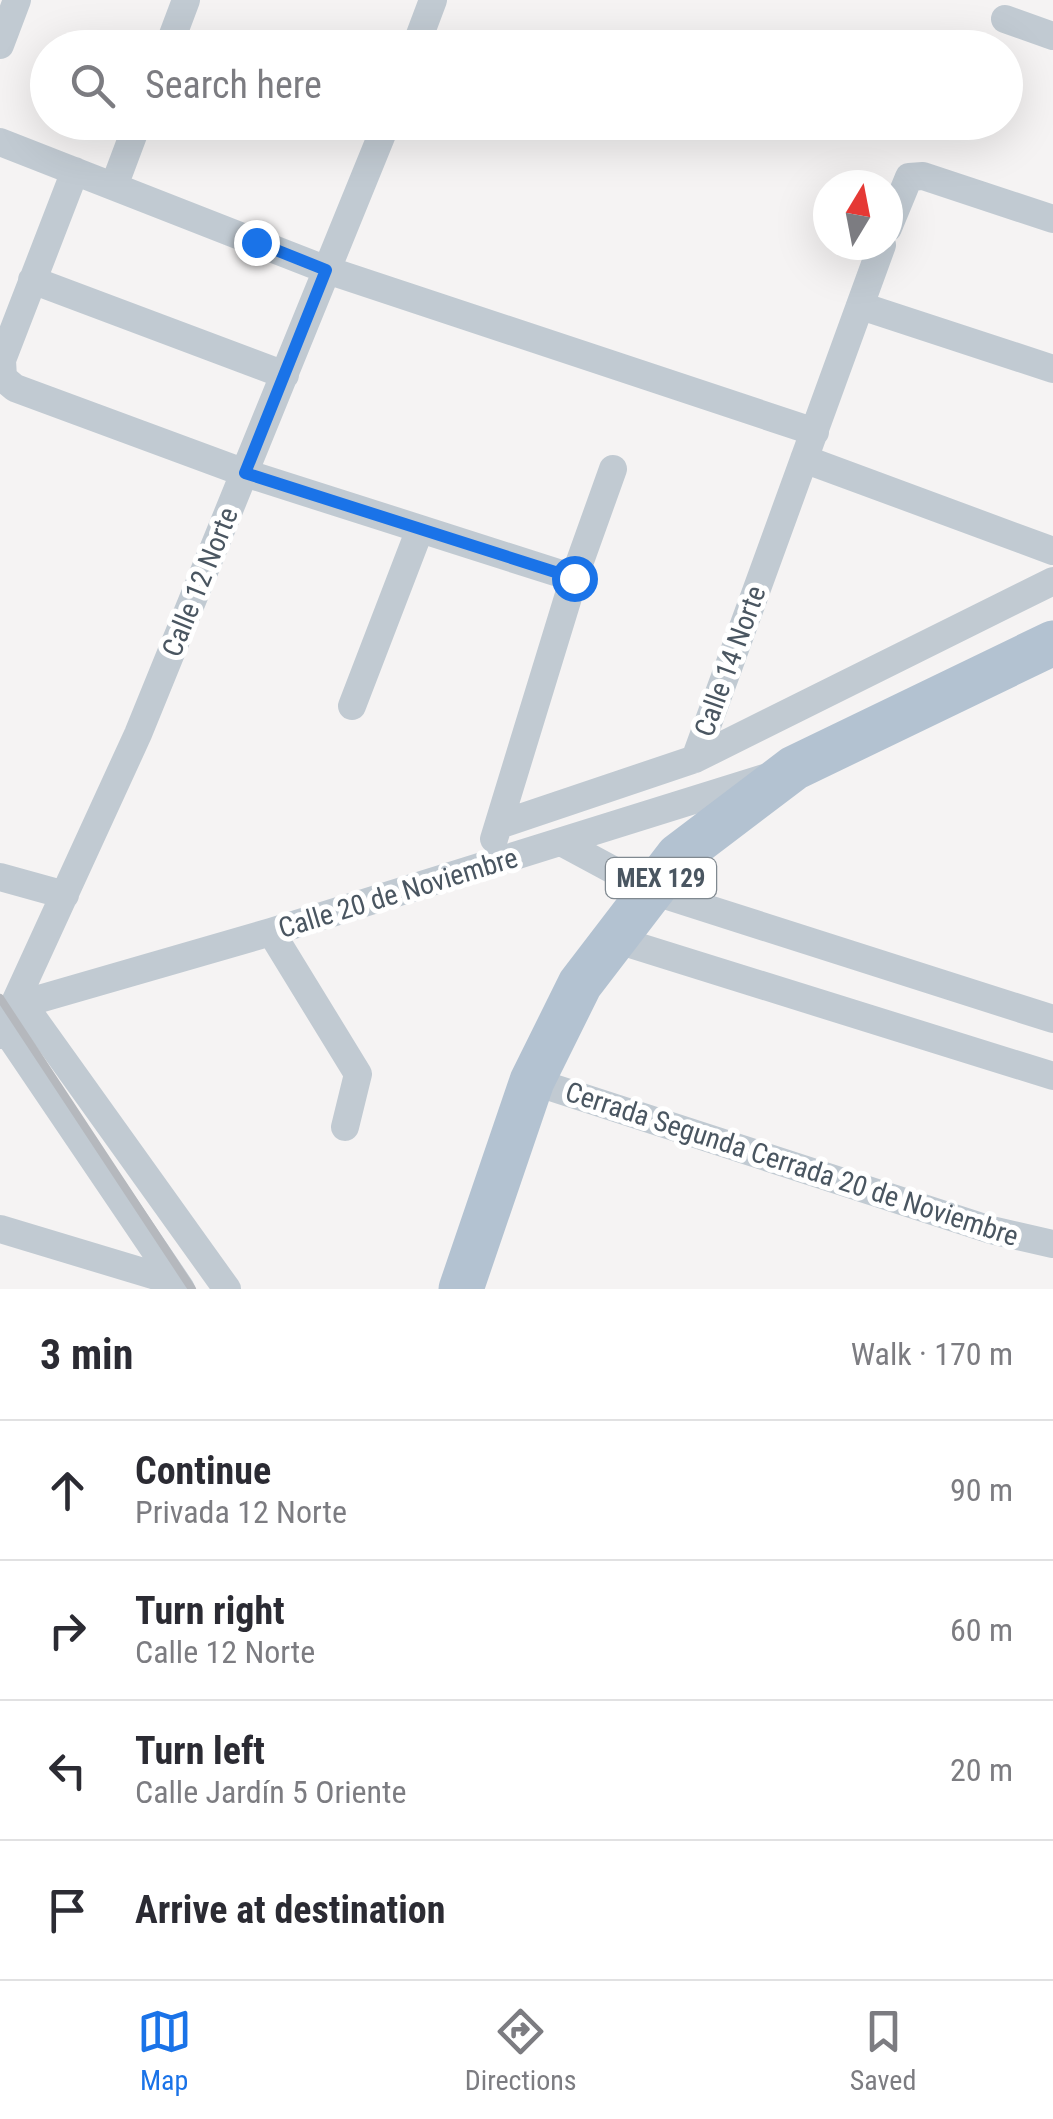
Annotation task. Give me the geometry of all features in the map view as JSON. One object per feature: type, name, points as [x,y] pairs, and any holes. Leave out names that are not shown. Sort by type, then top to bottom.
[{"type":"main road","name":"MEX 129","points":[[461,1289],[532,1081],[580,984],[678,856],[794,768],[1053,643]]},
{"type":"street","points":[[0,45],[17,0]]},
{"type":"street","points":[[175,30],[186,0]]},
{"type":"street","points":[[422,30],[433,0]]},
{"type":"street","points":[[1004,19],[1053,36]]},
{"type":"street","points":[[114,186],[131,140]]},
{"type":"street","name":"Calle 12 Norte","points":[[8,1017],[138,734],[380,140]]},
{"type":"street","points":[[0,142],[326,270],[815,432]]},
{"type":"street","points":[[75,170],[2,360],[4,378],[15,388],[245,473],[574,578]]},
{"type":"street","points":[[903,193],[910,177],[923,176],[1053,219]]},
{"type":"street","name":"Calle 14 Norte","points":[[695,759],[877,260]]},
{"type":"street","points":[[32,280],[285,374]]},
{"type":"street","points":[[861,306],[1053,369]]},
{"type":"street","points":[[804,459],[1053,551]]},
{"type":"street","points":[[484,866],[574,578],[613,469]]},
{"type":"street","points":[[352,706],[420,529]]},
{"type":"street","name":"Calle 14 Norte","points":[[695,759],[1053,581]]},
{"type":"street","points":[[975,619],[982,677]]},
{"type":"street","points":[[499,825],[695,759]]},
{"type":"street","name":"Calle 20 de Noviembre","points":[[8,1017],[794,768]]},
{"type":"street","points":[[642,816],[657,772]]},
{"type":"street","points":[[561,842],[652,891],[1053,1019]]},
{"type":"street","points":[[0,877],[65,895]]},
{"type":"street","points":[[271,932],[358,1074],[345,1128]]},
{"type":"street","points":[[614,939],[1053,1076]]},
{"type":"street","points":[[8,1017],[178,1286]]},
{"type":"street","points":[[8,1017],[227,1289]]},
{"type":"street","name":"Cerrada Segunda Cerrada 20 de Noviembre","points":[[532,1081],[991,1230],[1053,1244]]},
{"type":"street","points":[[0,1229],[178,1286]]},
{"type":"railway","points":[[0,998],[192,1289]]},
{"type":"route","points":[[256,242],[326,270],[245,473],[574,578]]}]
